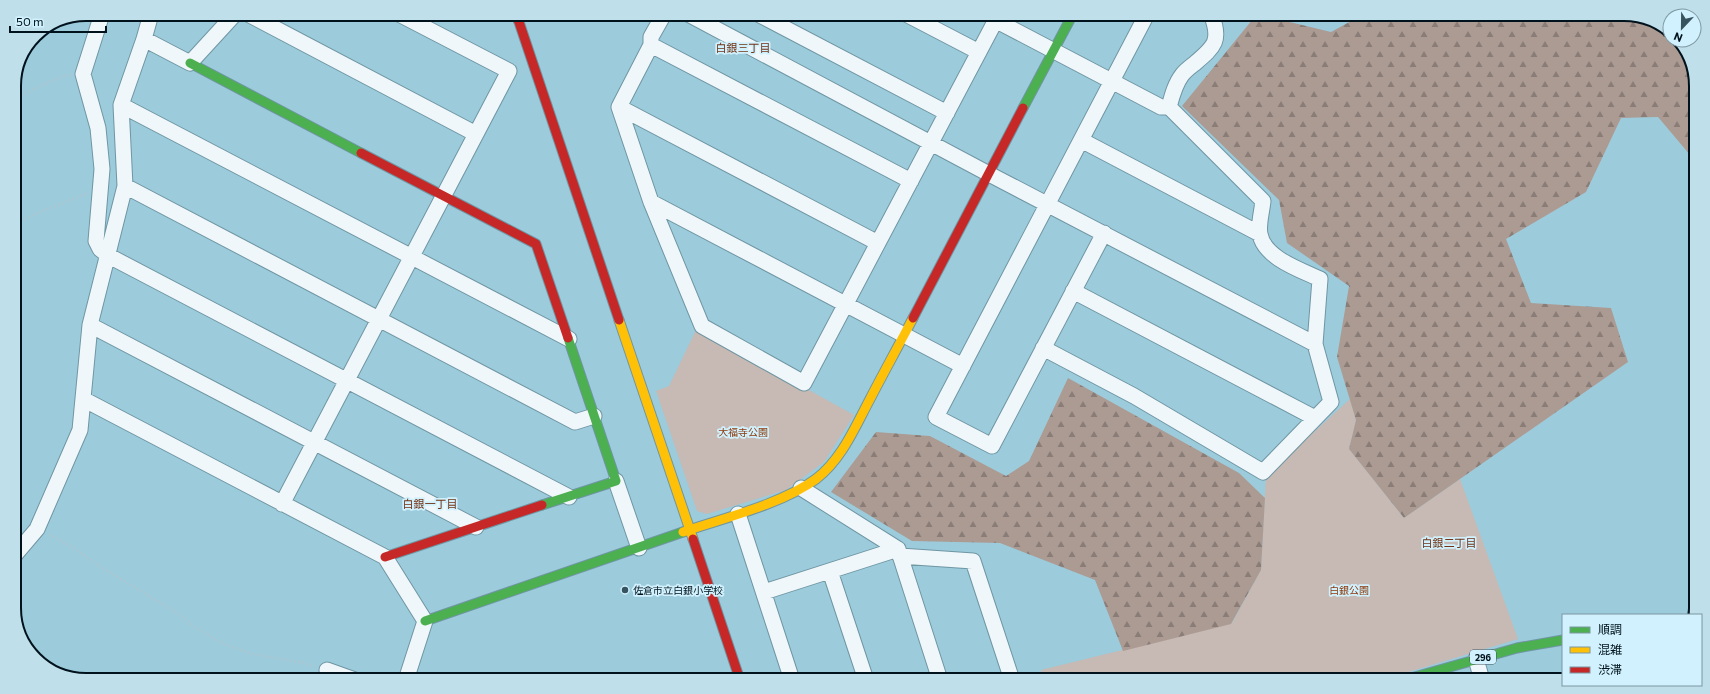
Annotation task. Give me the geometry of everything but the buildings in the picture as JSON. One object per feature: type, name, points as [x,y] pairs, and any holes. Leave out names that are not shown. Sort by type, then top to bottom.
[{"type":"main road","points":[[518,21],[738,673]]},
{"type":"main road","points":[[425,621],[738,514],[771,502],[811,483],[828,467],[850,437],[1069,21]]},
{"type":"main road","points":[[190,63],[536,244],[616,481],[385,557]]},
{"type":"main road","name":"296","points":[[1430,673],[1517,648],[1562,640]]},
{"type":"street","points":[[100,21],[83,74],[98,128],[102,169],[96,241],[100,249],[109,256],[569,497]]},
{"type":"street","points":[[21,548],[37,529],[80,430],[90,325],[109,256],[125,186],[121,105],[149,21]]},
{"type":"street","points":[[144,39],[190,63],[229,21]]},
{"type":"street","points":[[261,21],[476,134]]},
{"type":"street","points":[[282,504],[509,71],[413,21]]},
{"type":"street","points":[[660,21],[651,37],[651,45],[619,106],[651,202],[702,326],[804,383],[995,21]]},
{"type":"street","points":[[701,21],[989,174],[1315,344]]},
{"type":"street","points":[[771,21],[947,113]]},
{"type":"street","points":[[919,21],[978,52]]},
{"type":"street","points":[[1004,21],[1054,51],[1161,107],[1169,107],[1263,201],[1260,234],[1269,252],[1320,279],[1315,344],[1331,402],[1263,472],[1134,396],[1043,348]]},
{"type":"street","points":[[1104,233],[992,446],[936,417],[1143,21]]},
{"type":"street","points":[[1169,107],[1172,95],[1183,74],[1208,52],[1214,44],[1217,31],[1213,21]]},
{"type":"street","points":[[651,45],[911,181]]},
{"type":"street","points":[[121,105],[569,339]]},
{"type":"street","points":[[619,106],[878,243]]},
{"type":"street","points":[[1081,140],[1260,234]]},
{"type":"street","points":[[125,186],[575,422],[594,416]]},
{"type":"street","points":[[651,202],[963,366]]},
{"type":"street","points":[[1073,291],[1315,418]]},
{"type":"street","points":[[90,325],[476,527]]},
{"type":"street","points":[[83,400],[385,557],[425,621],[408,673]]},
{"type":"street","points":[[616,481],[639,548]]},
{"type":"street","points":[[801,488],[899,553],[938,673]]},
{"type":"street","points":[[738,514],[790,673]]},
{"type":"street","points":[[764,592],[830,571],[899,553],[973,561],[1010,673]]},
{"type":"street","points":[[830,571],[864,673]]},
{"type":"street","points":[[1476,659],[1480,673]]},
{"type":"path","points":[[21,95],[62,76],[83,74]]},
{"type":"path","points":[[21,220],[101,188]]},
{"type":"path","points":[[37,529],[71,546],[99,566],[179,614],[193,626],[220,642],[248,652],[304,663],[324,673]]},
{"type":"green space","points":[[1251,21],[1286,21],[1331,32],[1351,21],[1637,22],[1649,26],[1662,34],[1662,48],[1677,48],[1686,65],[1689,82],[1689,154],[1658,117],[1621,118],[1586,192],[1506,239],[1531,303],[1611,308],[1628,362],[1404,518],[1349,449],[1356,420],[1337,357],[1349,286],[1287,243],[1279,200],[1182,106]]},
{"type":"green space","name":"大福寺公園","points":[[697,328],[854,415],[824,462],[786,490],[707,514],[697,511],[656,391],[669,386]]},
{"type":"green space","points":[[1068,378],[1239,473],[1265,498],[1261,570],[1231,624],[1123,651],[1095,580],[1000,543],[912,541],[831,492],[876,432],[930,436],[1006,476],[1029,461]]},
{"type":"green space","name":"白銀公園","points":[[1350,399],[1356,420],[1349,449],[1404,518],[1460,479],[1518,639],[1405,673],[1042,673],[1041,670],[1232,623],[1261,570],[1266,476]]},
{"type":"traffic: fast","points":[[1023,108],[1069,21]]},
{"type":"traffic: fast","points":[[190,63],[361,153]]},
{"type":"traffic: fast","points":[[542,505],[616,481],[568,338]]},
{"type":"traffic: fast","points":[[425,621],[683,532]]},
{"type":"traffic: fast","points":[[1429,673],[1517,648],[1562,640]]},
{"type":"traffic: slow","points":[[683,532],[752,510],[787,496],[816,479],[825,471],[841,452],[847,442],[913,318]]},
{"type":"traffic: slow","points":[[619,320],[693,539]]},
{"type":"traffic: jam","points":[[518,21],[619,320]]},
{"type":"traffic: jam","points":[[913,318],[1023,108]]},
{"type":"traffic: jam","points":[[361,153],[536,244],[568,338]]},
{"type":"traffic: jam","points":[[385,557],[542,505]]},
{"type":"traffic: jam","points":[[693,539],[738,673]]},
{"type":"place","name":"佐倉市立白銀小学校","points":[[625,590]]},
{"type":"district","name":"白銀三丁目","points":[[743,47]]},
{"type":"district","name":"白銀一丁目","points":[[430,503]]},
{"type":"district","name":"白銀二丁目","points":[[1449,542]]}]
